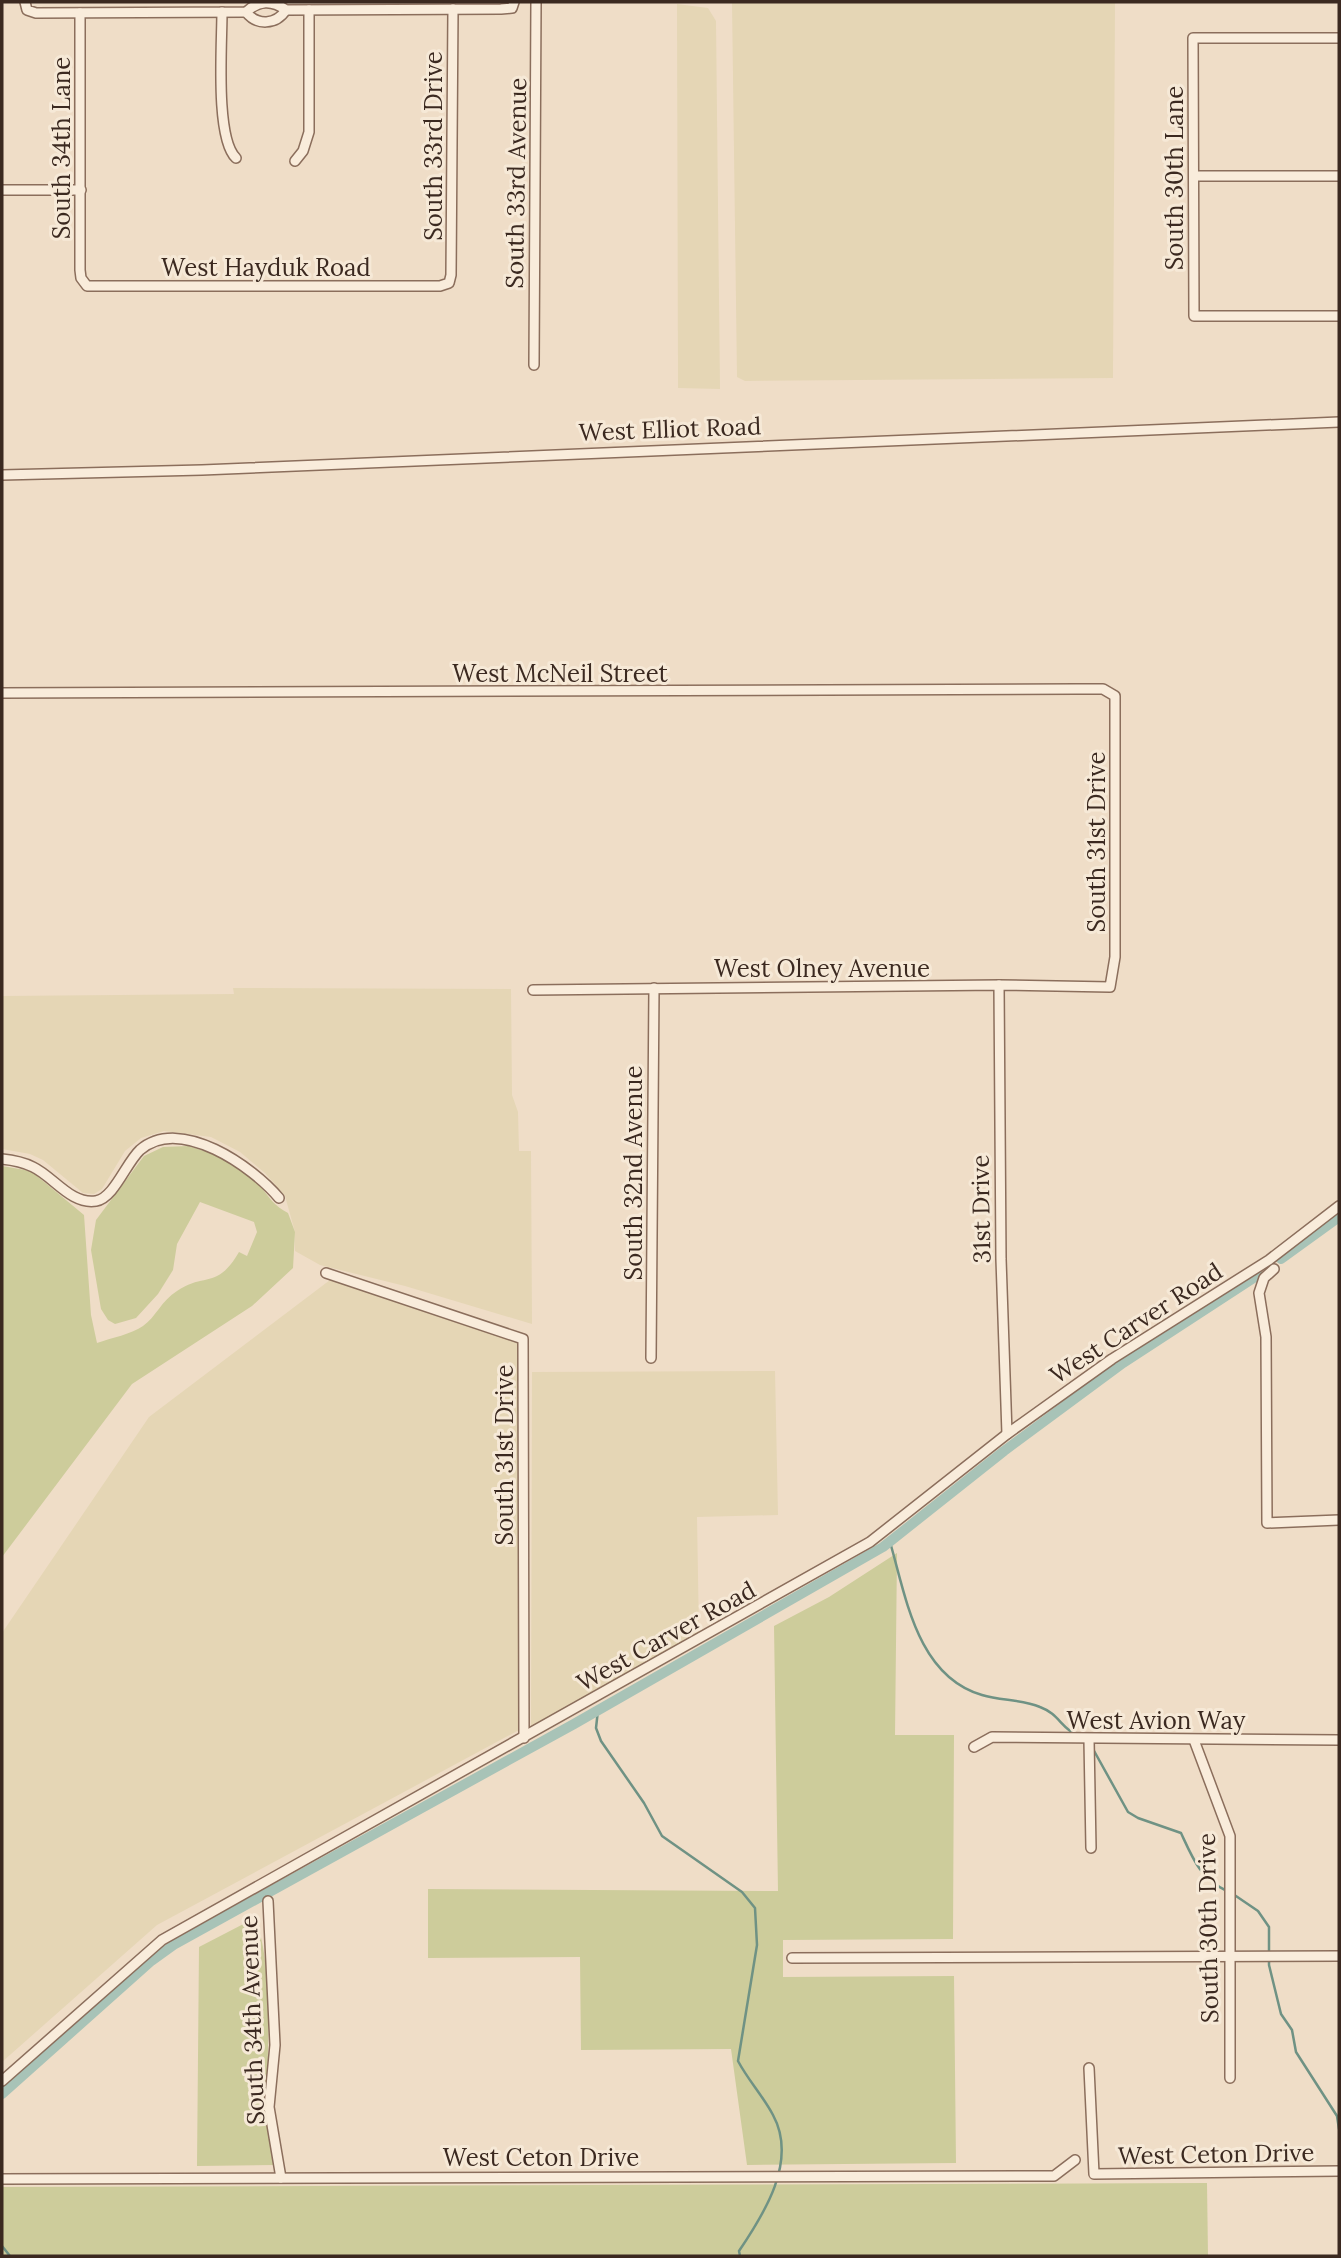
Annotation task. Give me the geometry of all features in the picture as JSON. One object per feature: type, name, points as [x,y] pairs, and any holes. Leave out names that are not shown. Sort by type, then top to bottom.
[{"type":"street","points":[[26,6],[36,13],[80,13],[246,12],[264,2],[277,4],[286,10],[453,9],[513,5]]},
{"type":"street","name":"South 33rd Avenue","points":[[534,365],[536,2]]},
{"type":"street","name":"South 33rd Drive","points":[[449,283],[452,275],[453,9]]},
{"type":"street","points":[[246,12],[251,18],[267,22],[279,19],[286,10]]},
{"type":"street","points":[[295,161],[303,151],[309,132],[309,10]]},
{"type":"street","points":[[222,12],[223,132],[229,151],[236,158]]},
{"type":"street","name":"South 34th Lane","points":[[80,13],[80,270],[83,283]]},
{"type":"street","name":"South 30th Lane","points":[[1339,38],[1193,38],[1194,316],[1339,316]]},
{"type":"street","points":[[1194,176],[1339,176]]},
{"type":"street","points":[[2,190],[81,190]]},
{"type":"street","name":"West Hayduk Road","points":[[83,283],[94,287],[440,286],[449,283]]},
{"type":"street","name":"West Elliot Road","points":[[2,475],[215,469],[1339,422]]},
{"type":"street","name":"West McNeil Street","points":[[2,692],[1103,689],[1115,696]]},
{"type":"street","name":"South 31st Drive","points":[[1110,987],[1115,957],[1115,696]]},
{"type":"street","name":"West Olney Avenue","points":[[533,990],[999,985],[1110,987]]},
{"type":"street","name":"31st Drive","points":[[999,985],[1001,1259],[1007,1434]]},
{"type":"street","name":"South 32nd Avenue","points":[[651,1358],[654,988]]},
{"type":"street","points":[[2,1159],[34,1167],[81,1201],[98,1201],[109,1195],[118,1178],[141,1150],[158,1140],[174,1138],[199,1144],[239,1161],[262,1178],[279,1198]]},
{"type":"street","name":"West Carver Road","points":[[2,2081],[162,1940],[294,1863],[523,1738],[870,1542],[1007,1434],[1112,1359],[1269,1260],[1339,1206]]},
{"type":"street","points":[[1274,1269],[1264,1278],[1259,1293],[1266,1337],[1267,1523],[1339,1520]]},
{"type":"street","name":"South 31st Drive","points":[[326,1273],[523,1339],[523,1738]]},
{"type":"street","name":"West Avion Way","points":[[974,1746],[992,1737],[1089,1740],[1339,1740]]},
{"type":"street","points":[[1089,1740],[1091,1848]]},
{"type":"street","name":"South 30th Drive","points":[[1194,1740],[1230,1836],[1230,2078]]},
{"type":"street","name":"South 34th Avenue","points":[[268,1901],[275,2045],[270,2107],[281,2178]]},
{"type":"street","points":[[792,1958],[1339,1956]]},
{"type":"street","name":"West Ceton Drive","points":[[1089,2068],[1094,2174],[1339,2171]]},
{"type":"street","name":"West Ceton Drive","points":[[2,2179],[1054,2176],[1075,2160]]},
{"type":"shaded area","points":[[732,2],[1115,2],[1113,378],[745,381],[737,377]]},
{"type":"shaded area","points":[[677,4],[708,8],[716,21],[720,389],[678,388]]},
{"type":"shaded area","points":[[233,988],[511,989],[512,1095],[518,1112],[519,1151],[531,1151],[532,1324],[405,1286],[320,1265],[295,1251],[295,1232],[285,1196],[265,1173],[240,1152],[211,1137],[164,1131],[141,1138],[125,1151],[102,1189],[94,1194],[83,1193],[43,1160],[30,1154],[2,1149],[2,996],[234,994]]},
{"type":"shaded area","points":[[188,1146],[237,1166],[253,1179],[276,1205],[288,1213],[295,1232],[293,1268],[252,1306],[132,1384],[2,1557],[2,1166],[31,1171],[84,1215],[91,1315],[97,1343],[138,1329],[177,1291],[187,1285],[217,1276],[231,1264],[239,1252],[247,1256],[257,1232],[254,1222],[200,1202],[177,1244],[173,1270],[158,1294],[136,1318],[115,1324],[108,1320],[101,1309],[91,1250],[96,1220],[144,1156],[163,1147]]},
{"type":"shaded area","points":[[330,1280],[518,1339],[519,1730],[157,1925],[2,2062],[2,1633],[149,1417]]},
{"type":"shaded area","points":[[775,1371],[778,1515],[697,1517],[699,1634],[531,1728],[532,1372]]},
{"type":"shaded area","points":[[897,1553],[895,1735],[954,1735],[953,1939],[783,1940],[783,1977],[954,1976],[956,2163],[747,2165],[731,2049],[581,2050],[580,1957],[428,1958],[428,1889],[778,1891],[774,1626],[829,1597]]},
{"type":"shaded area","points":[[255,1918],[261,1937],[267,1984],[267,2113],[274,2165],[197,2166],[199,1947]]},
{"type":"shaded area","points":[[1207,2183],[1208,2256],[2,2256],[2,2187]]},
{"type":"waterway","points":[[1281,1259],[1339,1217]]},
{"type":"waterway","points":[[2,2094],[150,1962],[175,1944],[574,1724],[883,1547],[1004,1451],[1123,1363],[1258,1275]]},
{"type":"waterway","points":[[890,1542],[909,1610],[929,1653],[942,1671],[960,1685],[982,1695],[1033,1704],[1046,1710],[1077,1735]]},
{"type":"waterway","points":[[598,1710],[596,1728],[601,1741],[644,1803],[662,1836],[742,1892],[755,1908],[757,1945],[738,2061],[773,2115],[780,2133],[782,2150],[775,2186],[739,2251],[740,2256]]},
{"type":"waterway","points":[[1093,1749],[1128,1812],[1181,1833],[1204,1874],[1227,1891]]},
{"type":"waterway","points":[[1233,1894],[1258,1911],[1269,1927],[1269,1965],[1281,2014],[1292,2030],[1296,2052],[1337,2116],[1339,2129]]},
{"type":"waterway","points":[[2,2246],[10,2256]]}]
